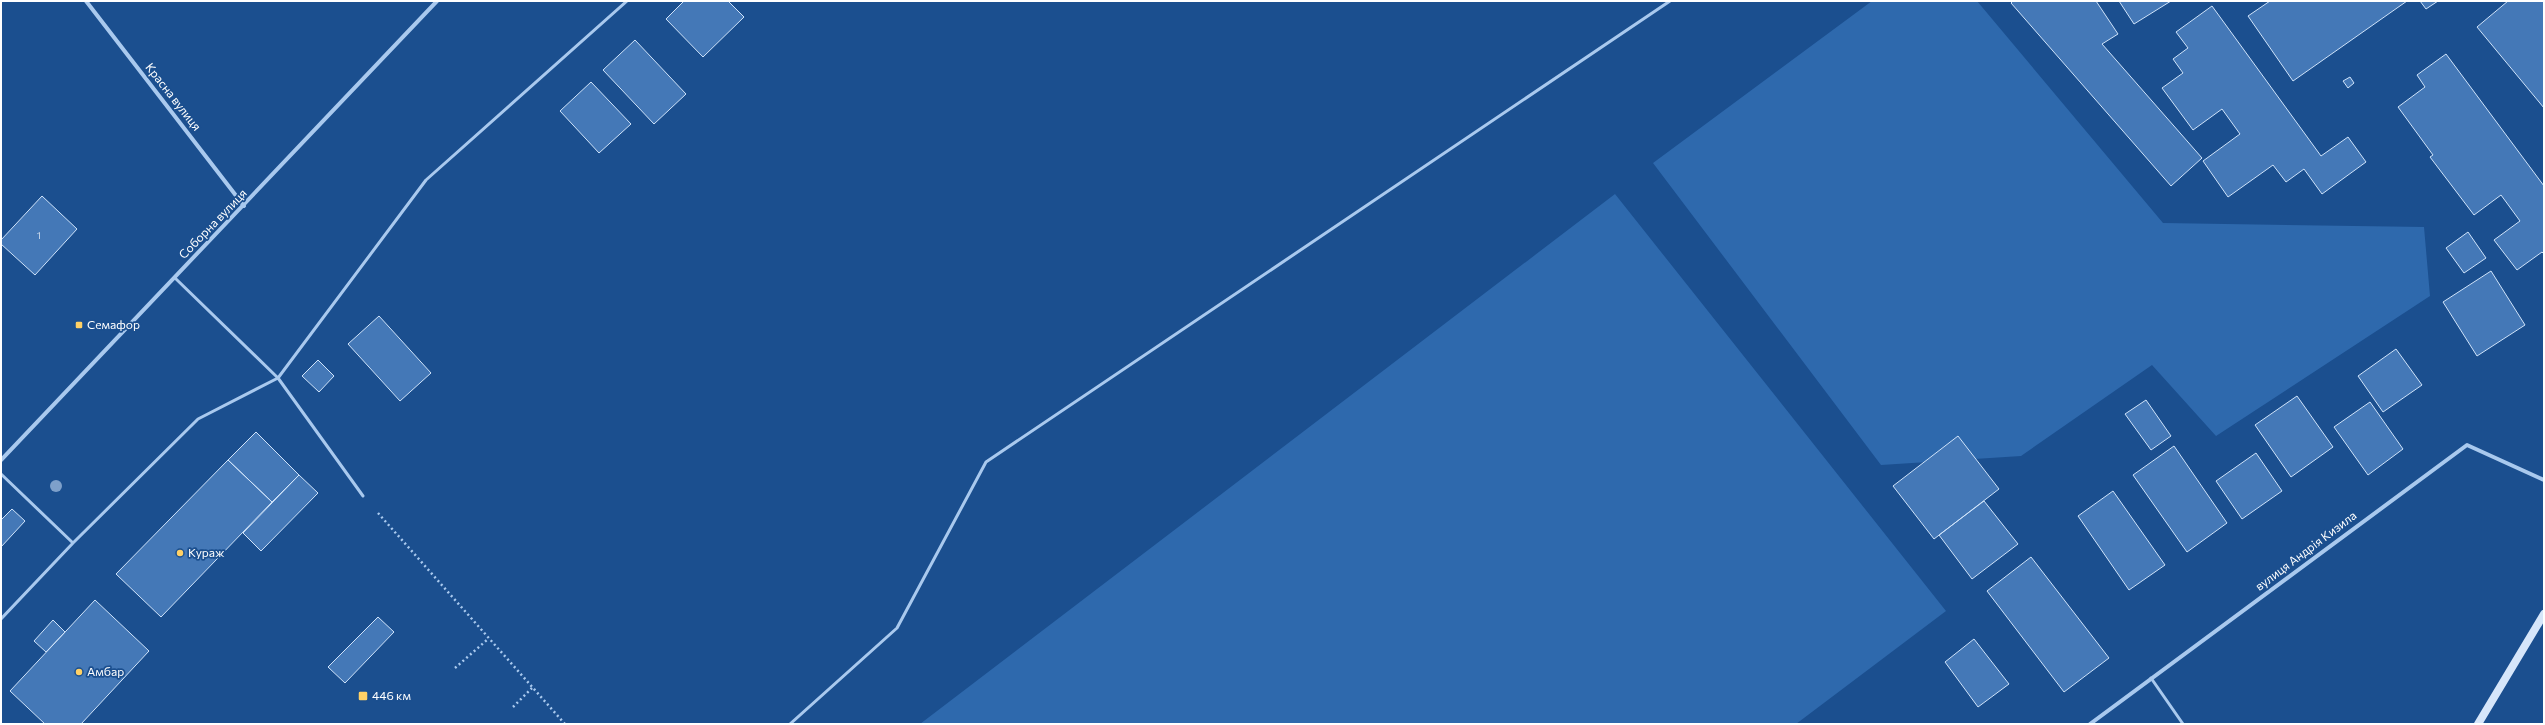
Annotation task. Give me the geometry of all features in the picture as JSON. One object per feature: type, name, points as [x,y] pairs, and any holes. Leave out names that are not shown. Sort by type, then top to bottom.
[{"type":"main road","points":[[2478,724],[2544,614]]},
{"type":"street","name":"Красна вулиця","points":[[86,1],[244,206]]},
{"type":"street","name":"Соборна вулиця","points":[[1,460],[244,206],[437,1]]},
{"type":"street","name":"вулиця Андрія Кизила","points":[[2090,724],[2466,445],[2544,480]]},
{"type":"lane","points":[[1,619],[73,543],[198,419],[278,378],[426,180],[627,1]]},
{"type":"lane","points":[[790,724],[897,628],[986,462],[1670,1]]},
{"type":"lane","points":[[175,278],[278,378],[363,496]]},
{"type":"lane","points":[[1,474],[73,543]]},
{"type":"lane","points":[[2151,678],[2183,724]]},
{"type":"path","points":[[363,496],[564,724]]},
{"type":"path","points":[[455,668],[488,639]]},
{"type":"path","points":[[513,706],[532,688]]},
{"type":"shaded area","points":[[1872,1],[1977,1],[2163,223],[2424,227],[2430,296],[2216,436],[2152,365],[2021,456],[1881,465],[1653,163]]},
{"type":"shaded area","points":[[1615,194],[1946,611],[1796,724],[920,724]]},
{"type":"building","points":[[684,1],[728,1],[744,17],[703,57],[666,19]]},
{"type":"building","points":[[2013,1],[2096,1],[2118,34],[2102,44],[2202,158],[2171,186],[2011,3]]},
{"type":"building","points":[[2119,1],[2171,1],[2134,24]]},
{"type":"building","points":[[2270,1],[2407,1],[2293,81],[2248,16]]},
{"type":"building","points":[[2420,1],[2438,1],[2426,9]]},
{"type":"building","points":[[2508,1],[2544,1],[2544,108],[2477,27]]},
{"type":"building","points":[[2212,6],[2321,156],[2348,137],[2366,162],[2322,194],[2304,169],[2286,182],[2273,165],[2228,197],[2203,161],[2240,134],[2222,109],[2193,130],[2162,88],[2183,73],[2173,59],[2188,48],[2176,32]]},
{"type":"building","points":[[635,40],[686,94],[654,124],[603,70]]},
{"type":"building","points":[[2446,54],[2544,186],[2544,254],[2542,252],[2517,270],[2494,240],[2520,221],[2501,195],[2474,215],[2430,157],[2433,155],[2398,107],[2425,87],[2417,75]]},
{"type":"building","points":[[2350,77],[2354,83],[2348,88],[2343,81]]},
{"type":"building","points":[[591,82],[631,124],[599,153],[560,111]]},
{"type":"building","points":[[42,196],[77,229],[35,275],[1,244],[1,240]]},
{"type":"building","points":[[2468,232],[2486,258],[2464,273],[2446,248]]},
{"type":"building","points":[[2491,271],[2525,325],[2477,356],[2443,302]]},
{"type":"building","points":[[379,316],[431,373],[400,401],[348,344]]},
{"type":"building","points":[[2396,349],[2422,385],[2383,412],[2358,376]]},
{"type":"building","points":[[318,360],[334,376],[319,392],[302,376]]},
{"type":"building","points":[[2297,396],[2333,447],[2291,477],[2255,425]]},
{"type":"building","points":[[2146,400],[2171,436],[2151,450],[2125,414]]},
{"type":"building","points":[[2370,402],[2403,449],[2368,475],[2334,427]]},
{"type":"building","points":[[256,432],[299,475],[272,502],[228,460]]},
{"type":"building","points":[[1958,436],[1999,489],[1934,539],[1893,486]]},
{"type":"building","points":[[2174,446],[2227,523],[2187,552],[2133,475]]},
{"type":"building","points":[[2256,453],[2282,491],[2242,519],[2216,481]]},
{"type":"building","name":"Кураж","points":[[228,460],[272,502],[161,617],[116,574]]},
{"type":"building","points":[[299,475],[318,493],[261,551],[243,533]]},
{"type":"building","points":[[2113,491],[2165,565],[2129,590],[2078,516]]},
{"type":"building","points":[[1984,501],[2018,544],[1972,579],[1939,535]]},
{"type":"building","points":[[12,509],[25,521],[1,547],[1,520]]},
{"type":"building","points":[[2031,557],[2109,658],[2064,692],[1987,591]]},
{"type":"building","name":"Амбар","points":[[95,600],[149,651],[81,724],[45,724],[10,691]]},
{"type":"building","points":[[378,617],[394,632],[345,683],[328,667]]},
{"type":"building","points":[[53,620],[65,632],[46,652],[34,641]]},
{"type":"building","points":[[1974,639],[2009,684],[1978,707],[1945,662]]},
{"type":"place","name":"Семафор","points":[[79,325]]},
{"type":"place","name":"Кураж","points":[[180,553]]},
{"type":"place","name":"Амбар","points":[[79,672]]},
{"type":"place","name":"446 км","points":[[363,696]]}]
